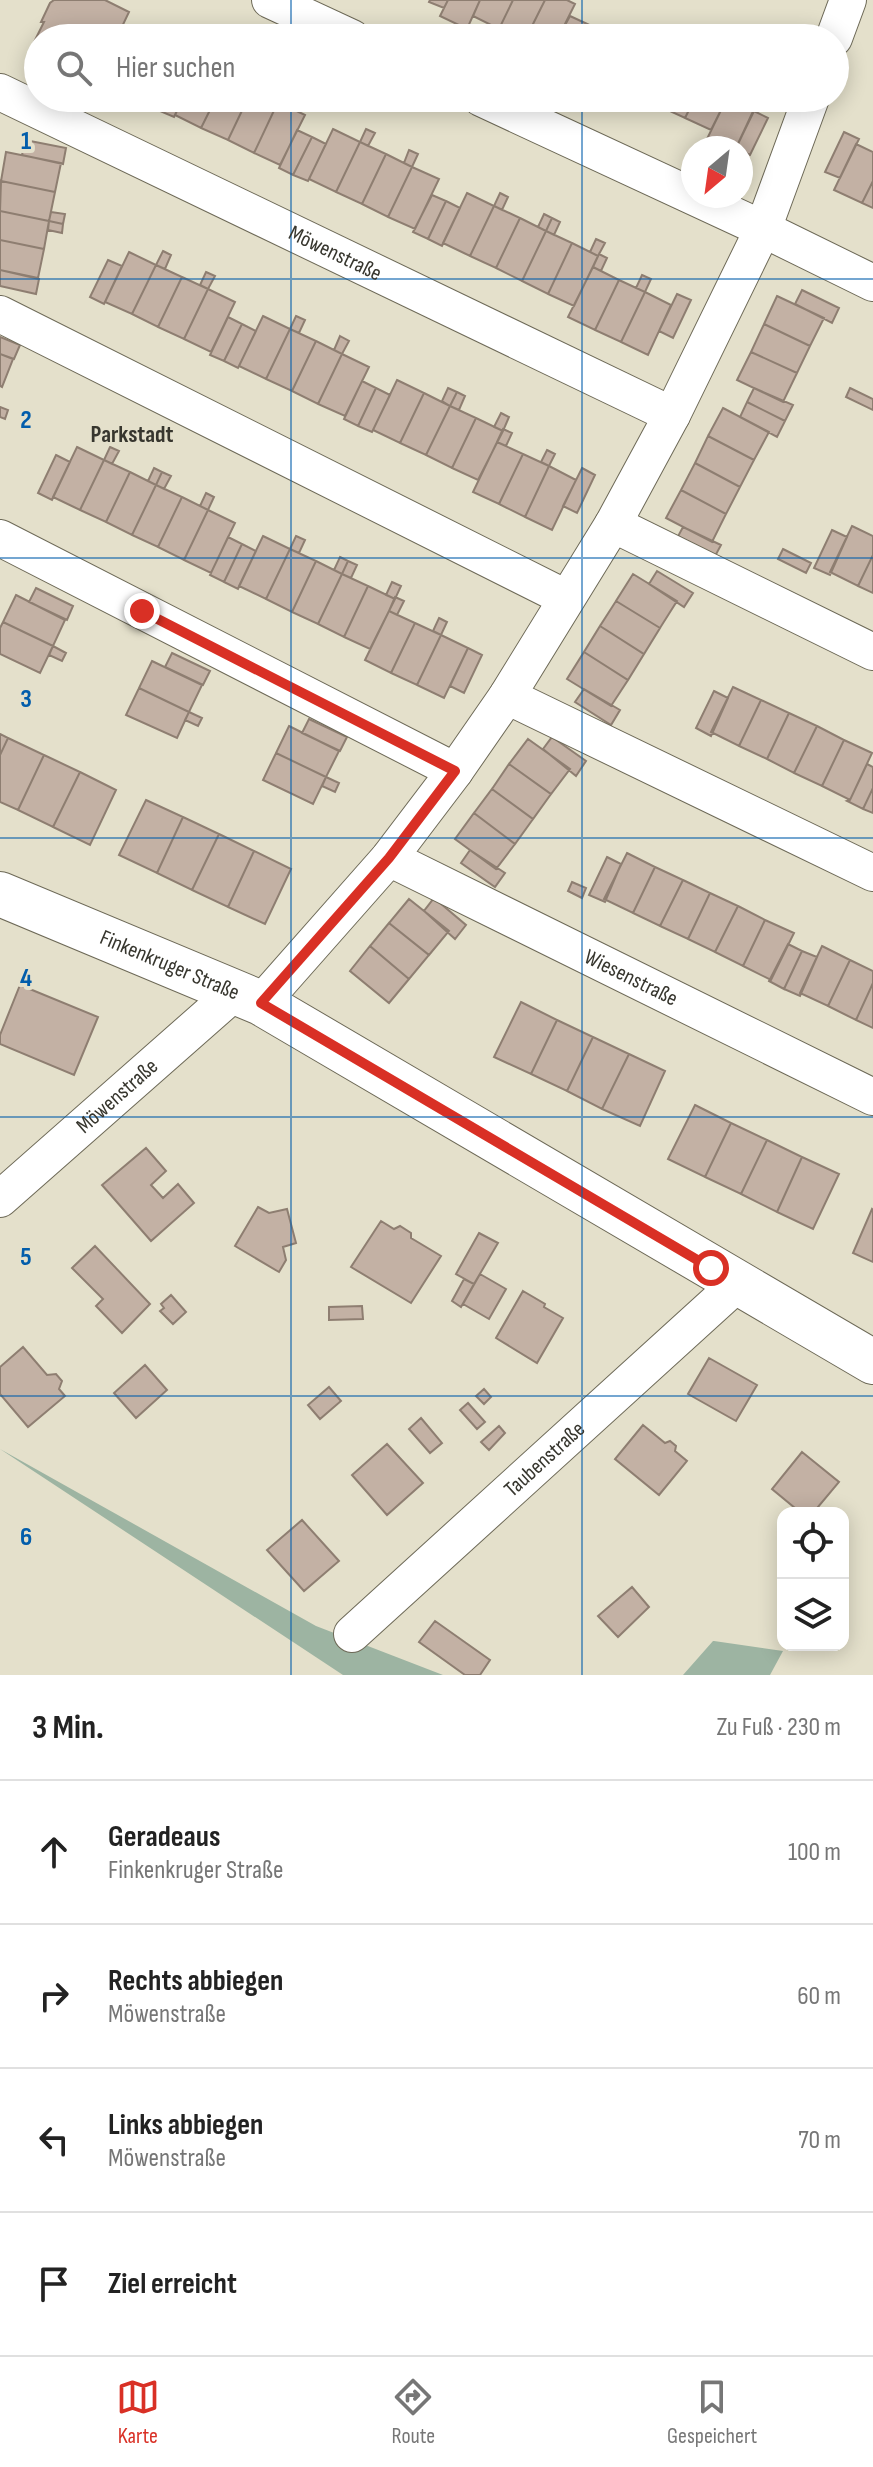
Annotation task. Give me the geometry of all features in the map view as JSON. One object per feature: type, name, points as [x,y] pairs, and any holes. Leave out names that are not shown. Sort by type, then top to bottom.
[{"type":"street","points":[[270,0],[322,24]]},
{"type":"street","points":[[839,24],[848,0]]},
{"type":"street","name":"Möwenstraße","points":[[0,92],[24,104]]},
{"type":"street","name":"Möwenstraße","points":[[42,112],[672,415]]},
{"type":"street","points":[[511,112],[873,283]]},
{"type":"street","name":"Möwenstraße","points":[[0,1199],[248,998],[389,858],[455,771],[507,696],[613,524],[672,415],[763,229],[806,112]]},
{"type":"street","points":[[0,314],[566,598]]},
{"type":"street","points":[[613,524],[873,652]]},
{"type":"street","points":[[0,538],[455,771]]},
{"type":"street","points":[[507,696],[873,873]]},
{"type":"street","name":"Wiesenstraße","points":[[389,858],[873,1097]]},
{"type":"street","name":"Finkenkruger Straße","points":[[0,894],[248,998],[873,1362]]},
{"type":"street","name":"Taubenstraße","points":[[352,1634],[737,1284]]},
{"type":"green space","points":[[0,1449],[316,1626],[443,1675],[343,1675]]},
{"type":"green space","points":[[713,1641],[783,1651],[770,1675],[683,1675]]},
{"type":"building","points":[[54,0],[105,0],[129,12],[123,24],[43,24],[41,22]]},
{"type":"building","points":[[430,0],[448,0],[444,8]]},
{"type":"building","points":[[448,0],[480,0],[469,24],[457,24],[440,16]]},
{"type":"building","points":[[480,0],[513,0],[501,24],[489,24],[473,16]]},
{"type":"building","points":[[513,0],[545,0],[533,24],[501,24]]},
{"type":"building","points":[[545,0],[567,0],[575,4],[565,24],[533,24]]},
{"type":"building","points":[[570,16],[587,24],[566,24]]},
{"type":"building","points":[[176,112],[209,112],[201,128],[175,115]]},
{"type":"building","points":[[209,112],[241,112],[228,140],[201,128]]},
{"type":"building","points":[[241,112],[273,112],[254,153],[228,140]]},
{"type":"building","points":[[273,112],[305,115],[280,165],[254,153]]},
{"type":"building","points":[[672,112],[688,112],[685,118]]},
{"type":"building","points":[[688,112],[720,112],[711,130],[685,118]]},
{"type":"building","points":[[720,112],[753,112],[742,136],[708,136]]},
{"type":"building","points":[[754,112],[768,118],[753,149],[753,136],[742,136]]},
{"type":"building","points":[[333,129],[360,142],[336,192],[309,179]]},
{"type":"building","points":[[366,129],[375,133],[368,146],[360,142]]},
{"type":"building","points":[[297,130],[312,137],[293,175],[279,168]]},
{"type":"building","points":[[844,132],[859,139],[840,178],[825,172]]},
{"type":"building","points":[[312,137],[326,144],[308,181],[293,175]]},
{"type":"building","points":[[25,140],[66,148],[63,164],[22,155]]},
{"type":"building","points":[[360,142],[386,154],[362,204],[336,192]]},
{"type":"building","points":[[856,144],[873,152],[873,181],[862,203],[834,190]]},
{"type":"building","points":[[409,150],[418,154],[412,167],[404,163]]},
{"type":"building","points":[[6,152],[61,163],[55,192],[1,181]]},
{"type":"building","points":[[386,154],[412,167],[388,217],[362,204]]},
{"type":"building","points":[[412,167],[439,179],[415,229],[388,217]]},
{"type":"building","points":[[1,181],[55,192],[49,221],[0,211]]},
{"type":"building","points":[[873,181],[873,208],[862,203]]},
{"type":"building","points":[[467,193],[494,206],[470,256],[443,243]]},
{"type":"building","points":[[500,193],[508,197],[502,210],[494,206]]},
{"type":"building","points":[[432,195],[446,201],[428,239],[413,232]]},
{"type":"building","points":[[446,201],[460,208],[442,246],[428,239]]},
{"type":"building","points":[[494,206],[520,218],[496,268],[470,256]]},
{"type":"building","points":[[0,211],[49,221],[44,249],[0,240]]},
{"type":"building","points":[[51,212],[65,214],[63,224],[49,221]]},
{"type":"building","points":[[544,214],[552,218],[546,231],[538,227]]},
{"type":"building","points":[[520,218],[546,231],[522,281],[496,268]]},
{"type":"building","points":[[552,218],[560,222],[554,235],[546,231]]},
{"type":"building","points":[[49,221],[63,224],[62,233],[48,230]]},
{"type":"building","points":[[546,231],[572,243],[548,294],[522,281]]},
{"type":"building","points":[[596,239],[605,243],[598,256],[590,252]]},
{"type":"building","points":[[0,240],[44,249],[38,278],[0,270]]},
{"type":"building","points":[[572,243],[598,256],[574,306],[548,294]]},
{"type":"building","points":[[163,251],[171,255],[165,269],[156,265]]},
{"type":"building","points":[[129,252],[156,265],[132,314],[105,302]]},
{"type":"building","points":[[599,254],[607,258],[601,271],[593,267]]},
{"type":"building","points":[[108,260],[122,266],[104,304],[90,297]]},
{"type":"building","points":[[156,265],[182,277],[158,327],[132,314]]},
{"type":"building","points":[[593,267],[619,280],[595,330],[568,317]]},
{"type":"building","points":[[0,270],[39,279],[36,294],[0,286]]},
{"type":"building","points":[[206,272],[215,276],[208,289],[200,285]]},
{"type":"building","points":[[642,275],[651,279],[645,292],[636,288]]},
{"type":"building","points":[[182,277],[208,289],[184,339],[158,327]]},
{"type":"building","points":[[619,280],[645,292],[621,342],[595,330]]},
{"type":"building","points":[[208,289],[235,302],[211,352],[184,339]]},
{"type":"building","points":[[802,290],[839,308],[832,323],[795,304]]},
{"type":"building","points":[[645,292],[671,305],[648,355],[621,342]]},
{"type":"building","points":[[677,294],[691,300],[673,338],[659,331]]},
{"type":"building","points":[[777,296],[824,318],[810,346],[764,324]]},
{"type":"building","points":[[263,316],[290,329],[266,379],[239,366]]},
{"type":"building","points":[[296,316],[305,320],[299,333],[290,329]]},
{"type":"building","points":[[228,317],[242,324],[224,361],[210,355]]},
{"type":"building","points":[[242,324],[256,331],[238,368],[224,361]]},
{"type":"building","points":[[764,324],[810,346],[797,373],[751,352]]},
{"type":"building","points":[[290,329],[316,341],[292,391],[266,379]]},
{"type":"building","points":[[340,336],[349,341],[342,354],[334,350]]},
{"type":"building","points":[[0,337],[20,345],[14,359],[0,354]]},
{"type":"building","points":[[316,341],[342,354],[318,404],[292,391]]},
{"type":"building","points":[[751,352],[797,373],[783,402],[737,380]]},
{"type":"building","points":[[0,354],[13,359],[2,387],[0,386]]},
{"type":"building","points":[[342,354],[369,367],[345,416],[318,404]]},
{"type":"building","points":[[397,380],[424,393],[400,443],[373,430]]},
{"type":"building","points":[[362,381],[376,388],[358,426],[344,419]]},
{"type":"building","points":[[376,388],[390,395],[372,432],[358,426]]},
{"type":"building","points":[[448,388],[457,392],[450,406],[442,401]]},
{"type":"building","points":[[754,388],[793,405],[785,421],[747,402]]},
{"type":"building","points":[[850,388],[873,399],[873,410],[846,397]]},
{"type":"building","points":[[457,392],[465,396],[459,410],[450,406]]},
{"type":"building","points":[[424,393],[450,406],[426,455],[400,443]]},
{"type":"building","points":[[747,402],[785,421],[777,437],[740,417]]},
{"type":"building","points":[[450,406],[476,418],[452,468],[426,455]]},
{"type":"building","points":[[0,407],[8,410],[5,419],[0,417]]},
{"type":"building","points":[[723,408],[769,432],[754,460],[708,436]]},
{"type":"building","points":[[501,413],[509,417],[503,431],[494,427]]},
{"type":"building","points":[[476,418],[503,431],[478,480],[452,468]]},
{"type":"building","points":[[503,429],[512,433],[506,446],[497,442]]},
{"type":"building","points":[[708,436],[754,460],[740,487],[695,463]]},
{"type":"building","points":[[497,442],[523,454],[499,504],[473,492]]},
{"type":"building","points":[[77,447],[104,460],[80,510],[53,497]]},
{"type":"building","points":[[110,447],[119,451],[112,464],[104,460]]},
{"type":"building","points":[[547,450],[555,454],[549,466],[541,462]]},
{"type":"building","points":[[523,454],[549,466],[525,517],[499,504]]},
{"type":"building","points":[[56,455],[70,462],[52,500],[38,493]]},
{"type":"building","points":[[104,460],[130,472],[106,522],[80,510]]},
{"type":"building","points":[[695,463],[740,487],[726,514],[681,490]]},
{"type":"building","points":[[549,466],[576,480],[552,530],[525,517]]},
{"type":"building","points":[[154,468],[162,472],[156,485],[148,481]]},
{"type":"building","points":[[582,468],[595,475],[577,513],[563,506]]},
{"type":"building","points":[[130,472],[156,485],[132,535],[106,522]]},
{"type":"building","points":[[162,472],[171,476],[164,489],[156,485]]},
{"type":"building","points":[[156,485],[182,497],[158,547],[132,535]]},
{"type":"building","points":[[681,490],[726,514],[712,542],[666,518]]},
{"type":"building","points":[[206,493],[214,497],[208,510],[200,506]]},
{"type":"building","points":[[182,497],[208,510],[184,560],[158,547]]},
{"type":"building","points":[[208,510],[235,523],[211,573],[184,560]]},
{"type":"building","points":[[852,526],[873,536],[873,555],[858,586],[830,572]]},
{"type":"building","points":[[683,527],[721,545],[713,560],[676,540]]},
{"type":"building","points":[[832,530],[847,537],[830,575],[814,568]]},
{"type":"building","points":[[263,536],[290,549],[266,599],[239,586]]},
{"type":"building","points":[[296,536],[305,540],[299,553],[290,549]]},
{"type":"building","points":[[228,537],[242,544],[224,582],[210,575]]},
{"type":"building","points":[[242,544],[256,551],[238,589],[224,582]]},
{"type":"building","points":[[290,549],[316,561],[292,612],[266,599]]},
{"type":"building","points":[[783,549],[811,563],[806,573],[778,559]]},
{"type":"building","points":[[873,555],[873,593],[858,586]]},
{"type":"building","points":[[340,557],[348,561],[342,574],[334,570]]},
{"type":"building","points":[[316,561],[342,574],[318,624],[292,612]]},
{"type":"building","points":[[348,561],[357,565],[351,578],[342,574]]},
{"type":"building","points":[[657,571],[693,593],[684,607],[649,584]]},
{"type":"building","points":[[342,574],[368,586],[344,637],[318,624]]},
{"type":"building","points":[[633,574],[677,601],[660,628],[616,601]]},
{"type":"building","points":[[392,582],[401,586],[395,599],[386,595]]},
{"type":"building","points":[[368,586],[395,599],[370,649],[344,637]]},
{"type":"building","points":[[36,588],[73,606],[67,620],[29,602]]},
{"type":"building","points":[[16,595],[65,620],[53,646],[3,622]]},
{"type":"building","points":[[395,597],[404,601],[397,615],[389,611]]},
{"type":"building","points":[[616,601],[660,628],[644,654],[600,626]]},
{"type":"building","points":[[389,611],[415,623],[391,673],[365,660]]},
{"type":"building","points":[[439,618],[447,622],[441,635],[433,631]]},
{"type":"building","points":[[3,622],[53,646],[40,673],[0,654],[0,628]]},
{"type":"building","points":[[415,623],[441,635],[417,685],[391,673]]},
{"type":"building","points":[[600,626],[644,654],[628,680],[584,652]]},
{"type":"building","points":[[441,635],[468,648],[444,698],[417,685]]},
{"type":"building","points":[[53,646],[66,653],[62,661],[49,655]]},
{"type":"building","points":[[468,648],[482,655],[464,693],[450,686]]},
{"type":"building","points":[[584,652],[628,680],[611,706],[567,679]]},
{"type":"building","points":[[172,653],[210,671],[203,685],[165,667]]},
{"type":"building","points":[[152,661],[202,685],[189,712],[139,688]]},
{"type":"building","points":[[733,687],[761,700],[739,746],[711,732]]},
{"type":"building","points":[[139,688],[189,712],[177,738],[126,715]]},
{"type":"building","points":[[584,689],[620,710],[611,725],[575,702]]},
{"type":"building","points":[[714,691],[728,698],[711,736],[696,728]]},
{"type":"building","points":[[761,700],[789,713],[767,759],[739,746]]},
{"type":"building","points":[[189,712],[202,718],[198,726],[185,720]]},
{"type":"building","points":[[789,713],[817,726],[794,773],[767,759]]},
{"type":"building","points":[[309,719],[347,737],[340,751],[302,733]]},
{"type":"building","points":[[289,726],[339,751],[326,777],[276,753]]},
{"type":"building","points":[[817,726],[844,740],[822,786],[794,773]]},
{"type":"building","points":[[0,734],[8,738],[0,755]]},
{"type":"building","points":[[552,737],[586,761],[576,776],[543,749]]},
{"type":"building","points":[[8,738],[44,755],[18,810],[0,802],[0,755]]},
{"type":"building","points":[[528,739],[570,769],[551,794],[509,764]]},
{"type":"building","points":[[844,740],[872,753],[850,800],[822,786]]},
{"type":"building","points":[[276,753],[326,777],[313,804],[263,780]]},
{"type":"building","points":[[44,755],[80,772],[53,827],[18,810]]},
{"type":"building","points":[[509,764],[551,794],[533,819],[492,789]]},
{"type":"building","points":[[867,764],[873,767],[873,788],[863,809],[847,801]]},
{"type":"building","points":[[80,772],[116,790],[90,845],[53,827]]},
{"type":"building","points":[[326,777],[339,783],[335,792],[322,786]]},
{"type":"building","points":[[873,788],[873,813],[863,809]]},
{"type":"building","points":[[492,789],[533,819],[515,844],[474,813]]},
{"type":"building","points":[[146,800],[183,817],[157,873],[119,855]]},
{"type":"building","points":[[474,813],[515,844],[496,869],[455,839]]},
{"type":"building","points":[[183,817],[219,834],[192,890],[157,873]]},
{"type":"building","points":[[219,834],[254,851],[228,907],[192,890]]},
{"type":"building","points":[[470,850],[505,873],[495,887],[461,863]]},
{"type":"building","points":[[254,851],[291,869],[265,924],[228,907]]},
{"type":"building","points":[[627,853],[655,867],[633,913],[604,899]]},
{"type":"building","points":[[607,857],[621,864],[605,902],[589,895]]},
{"type":"building","points":[[655,867],[683,880],[660,926],[633,913]]},
{"type":"building","points":[[683,880],[710,893],[688,939],[660,926]]},
{"type":"building","points":[[572,882],[586,888],[582,898],[568,891]]},
{"type":"building","points":[[710,893],[738,906],[715,952],[688,939]]},
{"type":"building","points":[[434,898],[466,925],[455,939],[424,911]]},
{"type":"building","points":[[409,899],[449,931],[429,955],[389,923]]},
{"type":"building","points":[[738,906],[765,920],[743,966],[715,952]]},
{"type":"building","points":[[765,920],[794,933],[771,980],[743,966]]},
{"type":"building","points":[[389,923],[429,955],[409,979],[370,946]]},
{"type":"building","points":[[788,944],[802,951],[784,989],[769,981]]},
{"type":"building","points":[[370,946],[409,979],[389,1003],[350,971]]},
{"type":"building","points":[[822,946],[850,960],[828,1006],[800,993]]},
{"type":"building","points":[[802,951],[817,957],[800,996],[784,989]]},
{"type":"building","points":[[850,960],[873,971],[873,983],[856,1020],[828,1006]]},
{"type":"building","points":[[873,983],[873,1028],[856,1020]]},
{"type":"building","points":[[20,985],[98,1017],[74,1075],[0,1044],[0,1035]]},
{"type":"building","points":[[521,1002],[557,1020],[531,1074],[494,1057]]},
{"type":"building","points":[[557,1020],[593,1037],[567,1091],[531,1074]]},
{"type":"building","points":[[593,1037],[629,1054],[602,1109],[567,1091]]},
{"type":"building","points":[[629,1054],[665,1071],[640,1126],[602,1109]]},
{"type":"building","points":[[695,1105],[731,1123],[705,1177],[668,1159]]},
{"type":"building","points":[[731,1123],[767,1140],[741,1194],[705,1177]]},
{"type":"building","points":[[767,1140],[802,1157],[777,1212],[741,1194]]},
{"type":"building","points":[[146,1148],[166,1171],[151,1185],[163,1198],[178,1184],[194,1203],[151,1241],[102,1185]]},
{"type":"building","points":[[802,1157],[839,1174],[813,1229],[777,1212]]},
{"type":"building","points":[[258,1207],[269,1213],[287,1209],[296,1243],[283,1247],[286,1260],[279,1272],[235,1246]]},
{"type":"building","points":[[873,1210],[873,1262],[853,1253]]},
{"type":"building","points":[[381,1221],[394,1229],[400,1226],[411,1233],[411,1238],[441,1256],[411,1303],[351,1267]]},
{"type":"building","points":[[479,1233],[498,1243],[474,1284],[456,1274]]},
{"type":"building","points":[[95,1246],[150,1304],[122,1333],[96,1306],[103,1299],[72,1268]]},
{"type":"building","points":[[480,1274],[506,1289],[489,1319],[463,1304]]},
{"type":"building","points":[[464,1279],[474,1284],[461,1307],[452,1301]]},
{"type":"building","points":[[523,1291],[563,1318],[537,1363],[496,1338]]},
{"type":"building","points":[[171,1295],[186,1312],[173,1324],[160,1311],[164,1308],[161,1304]]},
{"type":"building","points":[[362,1306],[363,1319],[329,1320],[329,1307]]},
{"type":"building","points":[[23,1347],[47,1375],[56,1374],[62,1381],[59,1389],[65,1396],[28,1427],[0,1394],[0,1367]]},
{"type":"building","points":[[709,1358],[757,1385],[736,1421],[688,1394]]},
{"type":"building","points":[[145,1365],[167,1390],[136,1418],[114,1393]]},
{"type":"building","points":[[329,1387],[341,1401],[320,1419],[308,1405]]},
{"type":"building","points":[[484,1389],[491,1397],[484,1404],[476,1396]]},
{"type":"building","points":[[468,1403],[485,1422],[477,1429],[460,1410]]},
{"type":"building","points":[[421,1418],[442,1443],[430,1453],[409,1429]]},
{"type":"building","points":[[643,1425],[665,1443],[670,1441],[676,1446],[675,1451],[687,1461],[659,1495],[615,1459]]},
{"type":"building","points":[[499,1426],[505,1433],[489,1450],[481,1442]]},
{"type":"building","points":[[387,1444],[423,1483],[387,1515],[352,1475]]},
{"type":"building","points":[[802,1452],[839,1482],[818,1507],[794,1507],[772,1489]]},
{"type":"building","points":[[302,1520],[339,1561],[304,1591],[267,1550]]},
{"type":"building","points":[[632,1587],[649,1607],[618,1637],[598,1616]]},
{"type":"building","points":[[435,1621],[490,1660],[480,1675],[465,1675],[419,1642]]},
{"type":"district","name":"Parkstadt","points":[[132,434]]},
{"type":"route","points":[[142,611],[455,771],[389,858],[261,1003],[711,1268]]}]
